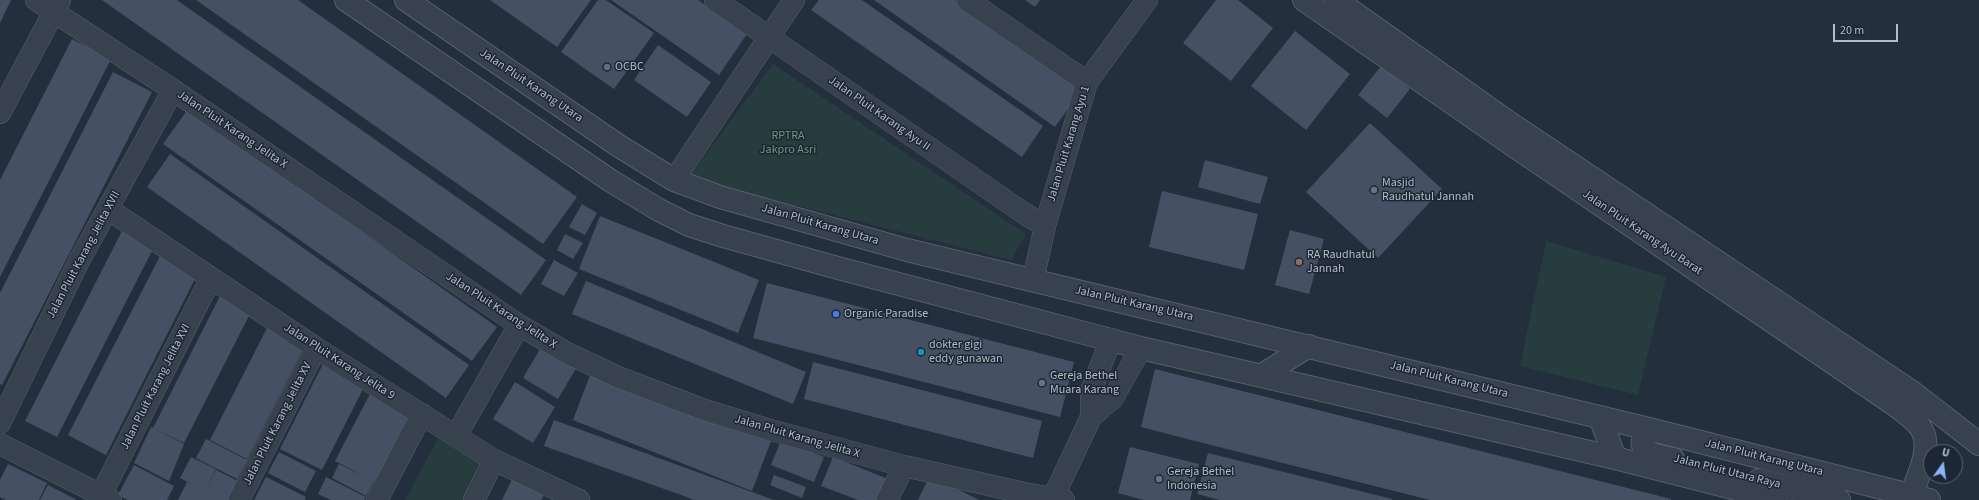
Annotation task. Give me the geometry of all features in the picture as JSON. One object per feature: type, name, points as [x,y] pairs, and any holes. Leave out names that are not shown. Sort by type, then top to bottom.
[{"type":"street","name":"Jalan Pluit Karang Jelita X","points":[[36,0],[57,6],[173,90],[519,325],[567,352],[618,377],[669,398],[767,429],[904,466],[1056,499]]},
{"type":"street","points":[[346,0],[610,181],[659,210],[689,225],[838,268],[1141,348],[1615,458],[1780,500]]},
{"type":"street","name":"Jalan Pluit Karang Utara","points":[[406,0],[619,146],[674,180],[720,197],[907,250],[1600,417],[1920,498]]},
{"type":"street","name":"Jalan Pluit Karang Ayu II","points":[[715,0],[1025,214],[1045,226]]},
{"type":"street","points":[[674,180],[794,0]]},
{"type":"street","points":[[967,0],[1087,82]]},
{"type":"street","name":"Jalan Pluit Karang Ayu 1","points":[[1033,280],[1045,226],[1087,82],[1146,0]]},
{"type":"street","name":"Jalan Pluit Karang Ayu Barat","points":[[1304,0],[1900,410],[1921,428],[1925,443],[1920,498]]},
{"type":"street","name":"Jalan Pluit Karang Ayu Barat","points":[[1336,0],[1511,124],[1912,392],[1979,444]]},
{"type":"street","points":[[0,113],[57,6]]},
{"type":"street","points":[[429,57],[449,30]]},
{"type":"street","name":"Jalan Pluit Karang Jelita XVII","points":[[0,422],[79,261],[173,90]]},
{"type":"street","name":"Jalan Pluit Karang Jelita 9","points":[[108,208],[316,348],[494,460],[579,500]]},
{"type":"street","name":"Jalan Pluit Karang Jelita XVI","points":[[106,498],[211,278]]},
{"type":"street","points":[[456,436],[519,325]]},
{"type":"street","points":[[1056,499],[1091,417],[1091,391],[1111,339]]},
{"type":"street","points":[[1262,375],[1309,346]]},
{"type":"street","name":"Jalan Pluit Karang Jelita XV","points":[[239,500],[316,348]]},
{"type":"street","points":[[1091,417],[1113,398],[1141,348]]},
{"type":"street","points":[[378,500],[422,414]]},
{"type":"street","points":[[1600,417],[1615,458]]},
{"type":"street","name":"Jalan Pluit Utara Raya","points":[[1657,431],[1651,431],[1646,434],[1643,439],[1643,446],[1646,451],[1652,454],[1839,500]]},
{"type":"street","points":[[0,444],[106,498]]},
{"type":"street","points":[[474,500],[494,460]]},
{"type":"street","points":[[887,500],[904,466]]},
{"type":"green space","name":"RPTRA Jakpro Asri","points":[[773,64],[1026,234],[1011,260],[688,178]]},
{"type":"green space","points":[[1546,241],[1666,277],[1638,395],[1520,366]]},
{"type":"green space","points":[[441,433],[503,465],[485,500],[405,500]]},
{"type":"building","points":[[0,0],[11,0],[0,23]]},
{"type":"building","points":[[102,0],[177,0],[546,260],[521,295]]},
{"type":"building","points":[[196,0],[298,0],[577,197],[543,244]]},
{"type":"building","points":[[490,0],[591,0],[557,47]]},
{"type":"building","points":[[598,0],[606,0],[654,33],[614,89],[561,52]]},
{"type":"building","points":[[611,0],[698,0],[747,34],[719,75]]},
{"type":"building","points":[[819,0],[862,0],[1043,126],[1022,157],[811,10]]},
{"type":"building","points":[[874,0],[955,0],[1082,89],[1055,127]]},
{"type":"building","points":[[1025,0],[1040,0],[1035,7]]},
{"type":"building","points":[[1216,0],[1238,0],[1273,28],[1231,81],[1183,43]]},
{"type":"building","points":[[1295,31],[1350,74],[1306,130],[1251,86]]},
{"type":"building","points":[[72,39],[111,59],[0,277],[0,180]]},
{"type":"building","points":[[658,45],[711,82],[687,117],[634,80]]},
{"type":"building","points":[[1381,66],[1410,89],[1387,118],[1358,95]]},
{"type":"building","points":[[113,72],[152,92],[2,385],[0,384],[0,293]]},
{"type":"building","points":[[188,109],[497,327],[472,361],[163,144]]},
{"type":"building","name":"Masjid Raudhatul Jannah","points":[[1370,123],[1442,189],[1378,258],[1306,192]]},
{"type":"building","points":[[170,154],[469,365],[446,398],[147,187]]},
{"type":"building","points":[[1205,160],[1268,177],[1260,204],[1198,187]]},
{"type":"building","points":[[1162,191],[1258,214],[1244,270],[1149,247]]},
{"type":"building","points":[[582,204],[597,213],[585,235],[569,227]]},
{"type":"building","points":[[600,216],[759,280],[738,333],[579,269]]},
{"type":"building","points":[[124,227],[156,243],[57,437],[25,421]]},
{"type":"building","name":"RA Raudhatul Jannah","points":[[1290,230],[1324,239],[1309,294],[1275,285]]},
{"type":"building","points":[[565,234],[583,243],[573,259],[557,250]]},
{"type":"building","points":[[161,254],[198,273],[106,455],[68,435]]},
{"type":"building","points":[[554,260],[578,273],[564,296],[541,284]]},
{"type":"building","points":[[586,281],[806,372],[793,404],[572,314]]},
{"type":"building","points":[[767,283],[1074,362],[1060,417],[753,338]]},
{"type":"building","points":[[222,292],[253,308],[184,443],[153,428]]},
{"type":"building","points":[[268,326],[305,345],[247,459],[210,440]]},
{"type":"building","points":[[543,344],[578,365],[558,399],[523,378]]},
{"type":"building","points":[[324,362],[366,383],[322,470],[280,449]]},
{"type":"building","points":[[813,362],[1042,421],[1033,458],[804,399]]},
{"type":"building","points":[[1155,369],[1671,500],[1430,500],[1203,443],[1141,427]]},
{"type":"building","points":[[592,370],[771,441],[752,491],[573,420]]},
{"type":"building","points":[[515,382],[555,407],[533,443],[493,419]]},
{"type":"building","points":[[372,390],[417,413],[380,484],[374,481],[366,496],[332,478],[339,464],[366,477],[335,461]]},
{"type":"building","points":[[554,420],[774,500],[694,500],[544,446]]},
{"type":"building","points":[[151,427],[184,444],[169,481],[134,463]]},
{"type":"building","points":[[206,439],[247,460],[237,479],[196,458]]},
{"type":"building","points":[[781,440],[824,457],[814,482],[771,465]]},
{"type":"building","name":"Gereja Bethel Indonesia","points":[[1130,447],[1199,464],[1190,500],[1144,500],[1118,493]]},
{"type":"building","points":[[279,452],[316,471],[305,492],[268,473]]},
{"type":"building","points":[[1208,453],[1392,500],[1220,500],[1197,494]]},
{"type":"building","points":[[191,457],[216,469],[205,491],[216,470],[240,482],[231,500],[178,500],[187,482],[194,485],[180,478]]},
{"type":"building","points":[[833,457],[888,479],[880,500],[858,500],[821,486]]},
{"type":"building","points":[[8,464],[47,483],[39,500],[6,500],[0,497],[0,480]]},
{"type":"building","points":[[134,465],[174,486],[167,500],[128,500],[118,495]]},
{"type":"building","points":[[515,473],[547,489],[541,500],[502,500]]},
{"type":"building","points":[[774,475],[806,487],[802,498],[770,485]]},
{"type":"building","points":[[930,475],[979,500],[918,500]]},
{"type":"building","points":[[266,477],[306,497],[305,500],[254,500]]},
{"type":"building","points":[[326,477],[366,497],[364,500],[331,500],[318,494]]},
{"type":"building","points":[[48,485],[75,499],[75,500],[40,500]]},
{"type":"place","name":"OCBC","points":[[607,67]]},
{"type":"place","name":"Masjid Raudhatul Jannah","points":[[1374,190]]},
{"type":"place","name":"RA Raudhatul Jannah","points":[[1299,262]]},
{"type":"place","name":"Organic Paradise","points":[[836,314]]},
{"type":"place","name":"dokter gigi eddy gunawan","points":[[921,352]]},
{"type":"place","name":"Gereja Bethel Muara Karang","points":[[1042,383]]},
{"type":"place","name":"Gereja Bethel Indonesia","points":[[1159,479]]}]
